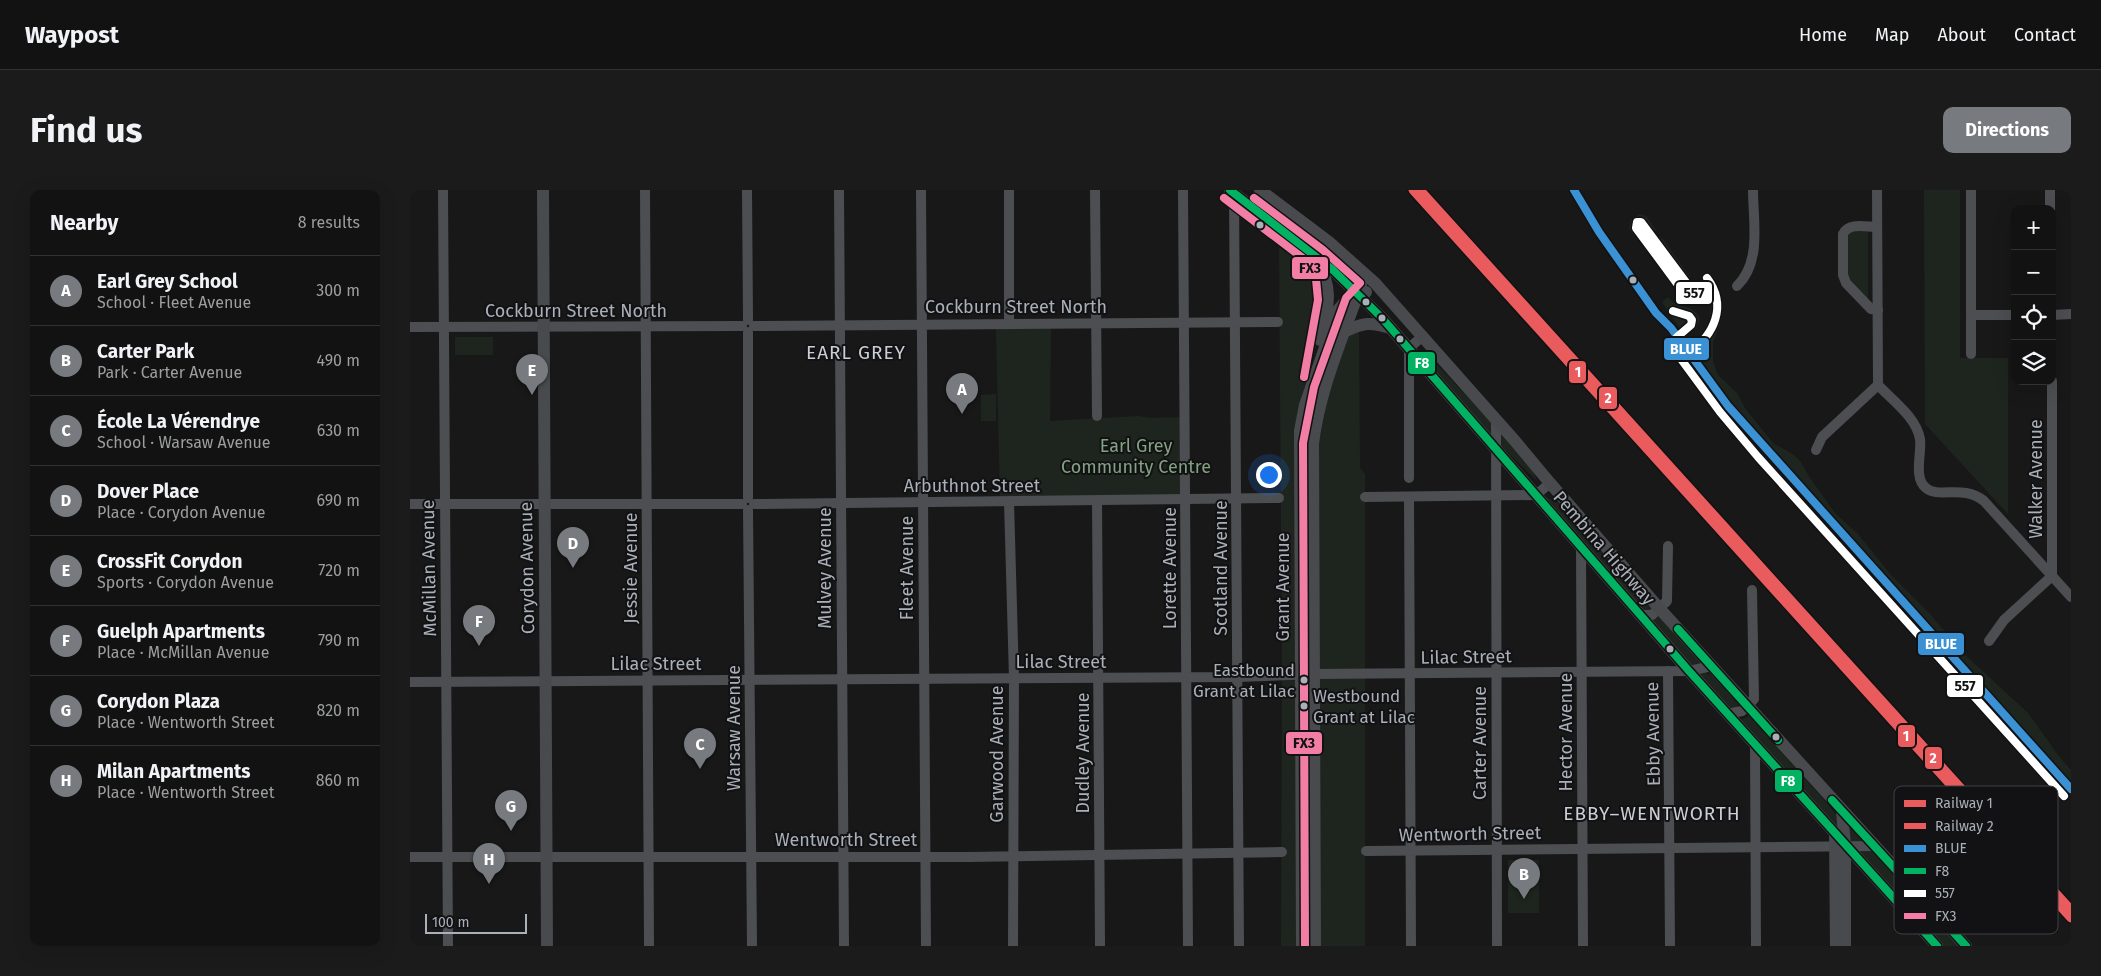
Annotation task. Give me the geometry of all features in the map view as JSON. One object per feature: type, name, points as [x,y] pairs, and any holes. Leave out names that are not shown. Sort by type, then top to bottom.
[{"type":"main road","name":"Corydon Avenue","points":[[543,190],[547,946]]},
{"type":"main road","name":"Pembina Highway","points":[[1260,190],[1329,242],[1371,280],[1496,419],[1659,608],[1894,868]]},
{"type":"main road","name":"Pembina Highway","points":[[1233,191],[1312,252],[1358,293],[1391,328],[1688,671],[1835,832],[1840,846]]},
{"type":"main road","points":[[1265,217],[1279,221],[1295,217]]},
{"type":"main road","points":[[1312,252],[1326,276],[1328,300],[1318,348],[1316,373]]},
{"type":"main road","name":"Grant Avenue","points":[[1302,946],[1300,431],[1305,405],[1338,310],[1343,302],[1358,293],[1371,280]]},
{"type":"main road","name":"Grant Avenue","points":[[1315,946],[1313,444],[1323,390],[1358,293]]},
{"type":"main road","points":[[1344,332],[1360,323],[1373,323],[1391,328]]},
{"type":"main road","points":[[1836,946],[1842,812]]},
{"type":"main road","points":[[1840,846],[1845,946]]},
{"type":"main road","points":[[1840,846],[1894,902]]},
{"type":"main road","points":[[1925,934],[1937,946]]},
{"type":"main road","name":"Pembina Highway","points":[[1955,934],[1966,946]]},
{"type":"street","name":"McMillan Avenue","points":[[442,190],[448,946]]},
{"type":"street","name":"Jessie Avenue","points":[[646,190],[649,946]]},
{"type":"street","name":"Warsaw Avenue","points":[[747,190],[752,946]]},
{"type":"street","name":"Mulvey Avenue","points":[[839,190],[844,946]]},
{"type":"street","name":"Fleet Avenue","points":[[921,190],[926,946]]},
{"type":"street","points":[[1009,190],[1009,324]]},
{"type":"street","points":[[1095,190],[1097,416]]},
{"type":"street","name":"Lorette Avenue","points":[[1183,190],[1188,946]]},
{"type":"street","points":[[1737,286],[1749,271],[1752,260],[1753,190]]},
{"type":"street","points":[[1877,190],[1878,385],[1915,424],[1920,440],[1920,475],[1922,484],[1927,489],[1935,492],[1968,492],[1976,494],[1984,500],[2071,598]]},
{"type":"street","points":[[1970,190],[1971,354]]},
{"type":"street","points":[[2050,190],[2050,205]]},
{"type":"street","name":"Scotland Avenue","points":[[1233,191],[1237,499],[1239,946]]},
{"type":"street","points":[[1877,227],[1852,226],[1845,230],[1843,234],[1843,275],[1846,283],[1871,309],[1878,310]]},
{"type":"street","points":[[2056,315],[2071,314]]},
{"type":"street","points":[[1971,315],[2011,315]]},
{"type":"street","name":"Cockburn Street North","points":[[410,327],[1278,322]]},
{"type":"street","points":[[1409,478],[1407,399],[1409,348],[1423,336]]},
{"type":"street","points":[[1816,450],[1822,437],[1878,385]]},
{"type":"street","name":"Walker Avenue","points":[[2052,385],[2052,576]]},
{"type":"street","name":"Carter Avenue","points":[[1496,419],[1497,946]]},
{"type":"street","points":[[1365,497],[1495,497],[1536,495],[1550,483]]},
{"type":"street","name":"Arbuthnot Street","points":[[410,504],[924,503],[1279,498]]},
{"type":"street","points":[[1409,498],[1411,946]]},
{"type":"street","name":"Dudley Avenue","points":[[1097,501],[1100,946]]},
{"type":"street","name":"Garwood Avenue","points":[[1009,502],[1014,678],[1013,946]]},
{"type":"street","points":[[1640,615],[1652,615],[1667,601],[1668,546]]},
{"type":"street","name":"Hector Avenue","points":[[1581,548],[1583,946]]},
{"type":"street","points":[[1989,642],[2004,620],[2052,576]]},
{"type":"street","points":[[1728,714],[1742,711],[1754,699],[1752,590]]},
{"type":"street","name":"Lilac Street","points":[[410,682],[1238,677],[1315,674],[1688,671],[1712,666]]},
{"type":"street","name":"Ebby Avenue","points":[[1668,671],[1670,946]]},
{"type":"street","points":[[1755,744],[1756,946]]},
{"type":"street","name":"Wentworth Street","points":[[1366,851],[1874,846]]},
{"type":"street","name":"Wentworth Street","points":[[410,857],[843,857],[1282,852]]},
{"type":"green space","points":[[1924,190],[1960,190],[1960,358],[2008,358],[2008,514],[1925,424]]},
{"type":"green space","points":[[1640,214],[1646,216],[1656,230],[1649,236],[1648,244],[1645,242],[1642,234],[1639,233],[1634,236],[1629,228],[1631,219]]},
{"type":"green space","points":[[1297,224],[1344,260],[1354,282],[1282,226]]},
{"type":"green space","points":[[1868,229],[1868,301],[1848,280],[1846,236],[1849,231]]},
{"type":"green space","points":[[1659,237],[1663,239],[1690,277],[1685,281],[1673,272],[1674,270],[1680,271],[1667,252],[1658,250],[1654,244],[1655,240]]},
{"type":"green space","points":[[1279,238],[1315,266],[1324,285],[1317,342],[1297,416],[1295,669],[1282,671]]},
{"type":"green space","points":[[1668,297],[1677,304],[1698,314],[1700,319],[1696,329],[1688,333],[1680,329],[1662,302]]},
{"type":"green space","points":[[1712,304],[1716,304],[1722,311],[1720,325],[1713,342],[1713,361],[1718,375],[1737,393],[1745,408],[1773,443],[1794,455],[1801,462],[1835,513],[1857,533],[1891,575],[1930,614],[1962,652],[2028,713],[2071,770],[2071,784],[1730,402],[1697,359],[1695,354],[1696,345],[1709,328]]},
{"type":"green space","points":[[1359,327],[1360,468],[1365,474],[1365,946],[1320,946],[1318,454],[1323,405],[1347,337]]},
{"type":"green space","name":"Earl Grey Community Centre","points":[[1051,328],[1050,421],[1139,416],[1150,418],[1181,417],[1182,496],[1000,499],[996,329]]},
{"type":"green space","points":[[455,337],[493,337],[493,355],[455,355]]},
{"type":"green space","points":[[1419,351],[1427,354],[1491,422],[1493,437]]},
{"type":"green space","points":[[996,394],[996,421],[981,421],[981,395]]},
{"type":"green space","points":[[1500,433],[1527,463],[1537,481],[1499,444]]},
{"type":"green space","points":[[1546,497],[1558,503],[1652,610],[1644,611]]},
{"type":"green space","points":[[1659,617],[1703,664],[1691,665],[1651,620]]},
{"type":"green space","points":[[1703,672],[1713,676],[1738,705],[1737,707],[1727,706],[1700,675]]},
{"type":"green space","points":[[1292,679],[1295,681],[1298,946],[1281,946],[1282,680]]},
{"type":"green space","points":[[1749,716],[1831,808],[1836,815],[1839,829],[1740,720]]},
{"type":"green space","points":[[1842,812],[1894,868],[1894,899],[1845,845]]},
{"type":"green space","points":[[1508,860],[1539,860],[1539,913],[1508,913]]},
{"type":"green space","points":[[1926,934],[1955,934],[1966,946],[1937,946]]},
{"type":"rail line","name":"1","points":[[1413,190],[1952,786]]},
{"type":"rail line","name":"2","points":[[1420,190],[1959,786]]},
{"type":"rail line","name":"2","points":[[2058,896],[2071,910]]},
{"type":"rail line","name":"1","points":[[2058,904],[2071,918]]},
{"type":"transit line","name":"F8","points":[[1230,190],[1333,270],[1382,318],[1689,671],[1894,898]]},
{"type":"transit line","name":"BLUE","points":[[1574,190],[1599,232],[1656,313],[1671,328],[1728,406],[2071,789]]},
{"type":"transit line","name":"FX3","points":[[1224,198],[1304,259],[1316,279],[1318,300],[1304,377]]},
{"type":"transit line","name":"FX3","points":[[1254,198],[1323,250],[1360,283],[1346,298],[1314,387],[1303,443],[1305,946]]},
{"type":"transit line","name":"557","points":[[1637,222],[1641,222],[1691,289],[1696,293],[1684,293],[1636,228],[1637,222]]},
{"type":"transit line","name":"557","points":[[1689,353],[1705,338],[1715,319],[1717,299],[1707,278]]},
{"type":"transit line","name":"557","points":[[1673,311],[1689,316],[1692,320],[1691,325],[1677,337]]},
{"type":"transit line","name":"557","points":[[1675,351],[1720,412],[1758,457],[2055,786]]},
{"type":"transit line","name":"F8","points":[[1678,629],[1778,740]]},
{"type":"transit line","name":"557","points":[[2058,789],[2064,796]]},
{"type":"transit line","name":"F8","points":[[1832,800],[1894,868]]},
{"type":"transit line","name":"F8","points":[[1926,934],[1937,946]]},
{"type":"transit line","name":"F8","points":[[1955,934],[1966,946]]},
{"type":"place","name":"CrossFit Corydon","points":[[532,395]]},
{"type":"place","name":"Earl Grey School","points":[[962,414]]},
{"type":"place","name":"Dover Place","points":[[573,568]]},
{"type":"place","name":"Guelph Apartments","points":[[479,646]]},
{"type":"place","name":"Eastbound Grant at Lilac","points":[[1304,680]]},
{"type":"place","name":"Westbound Grant at Lilac","points":[[1304,706]]},
{"type":"place","name":"École La Vérendrye","points":[[700,769]]},
{"type":"place","name":"Corydon Plaza","points":[[511,831]]},
{"type":"place","name":"Milan Apartments","points":[[489,884]]},
{"type":"place","name":"Carter Park","points":[[1524,899]]},
{"type":"district","name":"EARL GREY","points":[[856,352]]},
{"type":"district","name":"EBBY–WENTWORTH","points":[[1652,813]]}]
